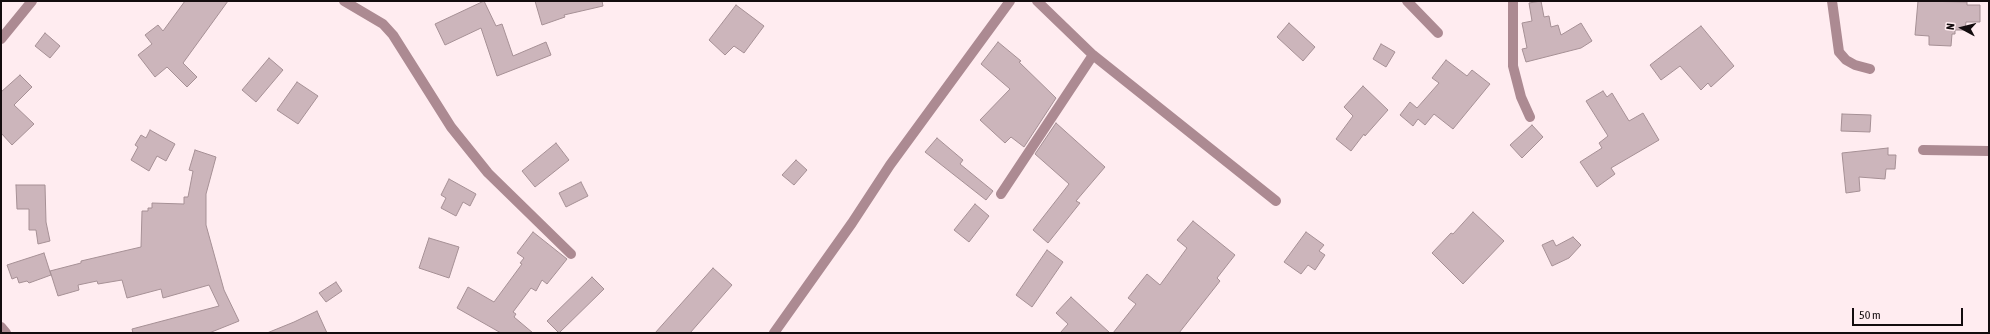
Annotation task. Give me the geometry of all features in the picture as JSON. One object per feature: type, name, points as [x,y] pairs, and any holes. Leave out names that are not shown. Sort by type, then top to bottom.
[{"type":"street","points":[[1,39],[32,1]]},
{"type":"street","points":[[344,1],[382,24],[393,35],[451,127],[470,152],[488,173],[571,254]]},
{"type":"street","points":[[774,333],[847,230],[890,165],[1010,1]]},
{"type":"street","points":[[1037,1],[1093,55],[1276,201]]},
{"type":"street","points":[[1408,1],[1438,33]]},
{"type":"street","points":[[1513,1],[1513,66],[1521,97],[1530,117]]},
{"type":"street","points":[[1832,1],[1839,52],[1846,60],[1870,69]]},
{"type":"street","points":[[1001,194],[1093,55]]},
{"type":"street","points":[[1923,150],[1989,151]]},
{"type":"street","points":[[1,327],[6,333]]},
{"type":"building","points":[[185,1],[228,1],[183,63],[197,77],[187,87],[167,67],[155,77],[138,55],[152,44],[145,35],[158,25],[163,31]]},
{"type":"building","points":[[484,1],[496,26],[502,24],[513,56],[546,42],[551,55],[497,76],[481,28],[445,45],[435,24]]},
{"type":"building","points":[[535,1],[602,1],[603,6],[564,15],[565,17],[542,25]]},
{"type":"building","points":[[1541,1],[1544,17],[1549,16],[1551,27],[1558,25],[1561,35],[1581,23],[1592,41],[1581,48],[1526,62],[1522,49],[1527,48],[1522,23],[1532,21],[1529,3]]},
{"type":"building","points":[[1918,1],[1967,2],[1967,5],[1980,5],[1980,22],[1966,22],[1965,30],[1955,30],[1955,34],[1952,34],[1951,46],[1929,45],[1929,36],[1915,35]]},
{"type":"building","points":[[736,5],[764,26],[744,53],[734,46],[725,55],[709,40]]},
{"type":"building","points":[[1289,23],[1315,47],[1303,61],[1277,37]]},
{"type":"building","points":[[1701,26],[1734,66],[1711,87],[1708,83],[1701,90],[1680,66],[1661,80],[1650,65]]},
{"type":"building","points":[[45,33],[60,46],[50,58],[35,46]]},
{"type":"building","points":[[998,42],[1021,61],[1019,62],[1056,98],[1024,147],[1011,137],[1005,143],[980,120],[1010,89],[981,64]]},
{"type":"building","points":[[1381,44],[1395,52],[1386,67],[1373,59]]},
{"type":"building","points":[[269,58],[283,70],[256,102],[242,90]]},
{"type":"building","points":[[1446,60],[1467,76],[1472,70],[1490,84],[1453,129],[1434,114],[1425,125],[1418,119],[1413,126],[1400,115],[1410,102],[1417,108],[1439,83],[1432,78]]},
{"type":"building","points":[[20,75],[32,87],[14,105],[34,124],[12,145],[1,133],[1,92]]},
{"type":"building","points":[[297,82],[318,96],[298,124],[277,110]]},
{"type":"building","points":[[1363,86],[1388,110],[1365,136],[1364,134],[1351,151],[1336,139],[1353,116],[1344,107]]},
{"type":"building","points":[[1603,91],[1607,97],[1612,93],[1629,121],[1643,113],[1659,140],[1611,168],[1615,174],[1597,187],[1580,162],[1602,148],[1599,143],[1608,136],[1586,101]]},
{"type":"building","points":[[1842,114],[1871,115],[1870,132],[1841,131]]},
{"type":"building","points":[[1056,123],[1105,167],[1076,201],[1080,203],[1048,243],[1033,230],[1069,184],[1035,154]]},
{"type":"building","points":[[1532,125],[1543,137],[1522,158],[1510,145]]},
{"type":"building","points":[[150,130],[175,144],[166,161],[157,156],[149,171],[131,160],[138,147],[135,145],[141,135],[146,138]]},
{"type":"building","points":[[937,138],[963,160],[960,164],[993,191],[986,200],[925,152]]},
{"type":"building","points":[[556,143],[569,160],[535,187],[522,171]]},
{"type":"building","points":[[1888,148],[1888,155],[1896,155],[1895,169],[1886,169],[1885,179],[1859,177],[1860,191],[1846,193],[1842,153]]},
{"type":"building","points":[[195,150],[216,157],[206,194],[206,225],[224,290],[239,321],[209,333],[133,333],[132,329],[219,306],[209,285],[163,298],[161,289],[127,298],[122,280],[98,284],[97,281],[78,285],[79,290],[58,296],[50,271],[81,263],[81,261],[141,247],[142,211],[148,211],[148,208],[152,208],[152,203],[184,204],[184,197],[188,197],[193,171],[189,170]]},
{"type":"building","points":[[796,160],[807,170],[794,185],[782,175]]},
{"type":"building","points":[[449,179],[476,194],[470,206],[463,202],[456,216],[441,208],[446,198],[441,195]]},
{"type":"building","points":[[581,182],[588,196],[566,207],[559,193]]},
{"type":"building","points":[[16,185],[45,185],[46,222],[50,241],[38,244],[36,230],[29,230],[29,209],[17,209]]},
{"type":"building","points":[[975,204],[989,216],[969,242],[954,230]]},
{"type":"building","points":[[1473,212],[1504,241],[1463,284],[1432,253],[1451,233],[1453,234]]},
{"type":"building","points":[[1193,221],[1235,255],[1217,278],[1220,281],[1179,333],[1113,333],[1136,304],[1128,298],[1147,274],[1160,285],[1187,248],[1177,240]]},
{"type":"building","points":[[533,232],[567,259],[547,284],[542,280],[536,291],[531,288],[513,312],[516,314],[514,317],[533,333],[501,333],[457,308],[468,287],[494,302],[522,264],[520,263],[524,258],[517,253]]},
{"type":"building","points":[[1306,232],[1324,245],[1319,251],[1325,255],[1315,270],[1308,265],[1301,274],[1284,262]]},
{"type":"building","points":[[1573,237],[1581,245],[1569,258],[1552,266],[1542,245],[1553,240],[1556,246]]},
{"type":"building","points":[[429,238],[459,247],[449,278],[419,268]]},
{"type":"building","points":[[1047,250],[1063,262],[1032,307],[1016,295]]},
{"type":"building","points":[[44,253],[51,275],[29,283],[27,281],[19,283],[17,277],[12,279],[7,265]]},
{"type":"building","points":[[713,268],[732,285],[690,333],[655,333]]},
{"type":"building","points":[[592,277],[604,289],[559,333],[547,321]]},
{"type":"building","points":[[336,282],[342,291],[326,302],[319,293]]},
{"type":"building","points":[[1071,297],[1110,333],[1060,333],[1068,324],[1056,313]]},
{"type":"building","points":[[317,311],[327,333],[267,333],[294,322]]}]
